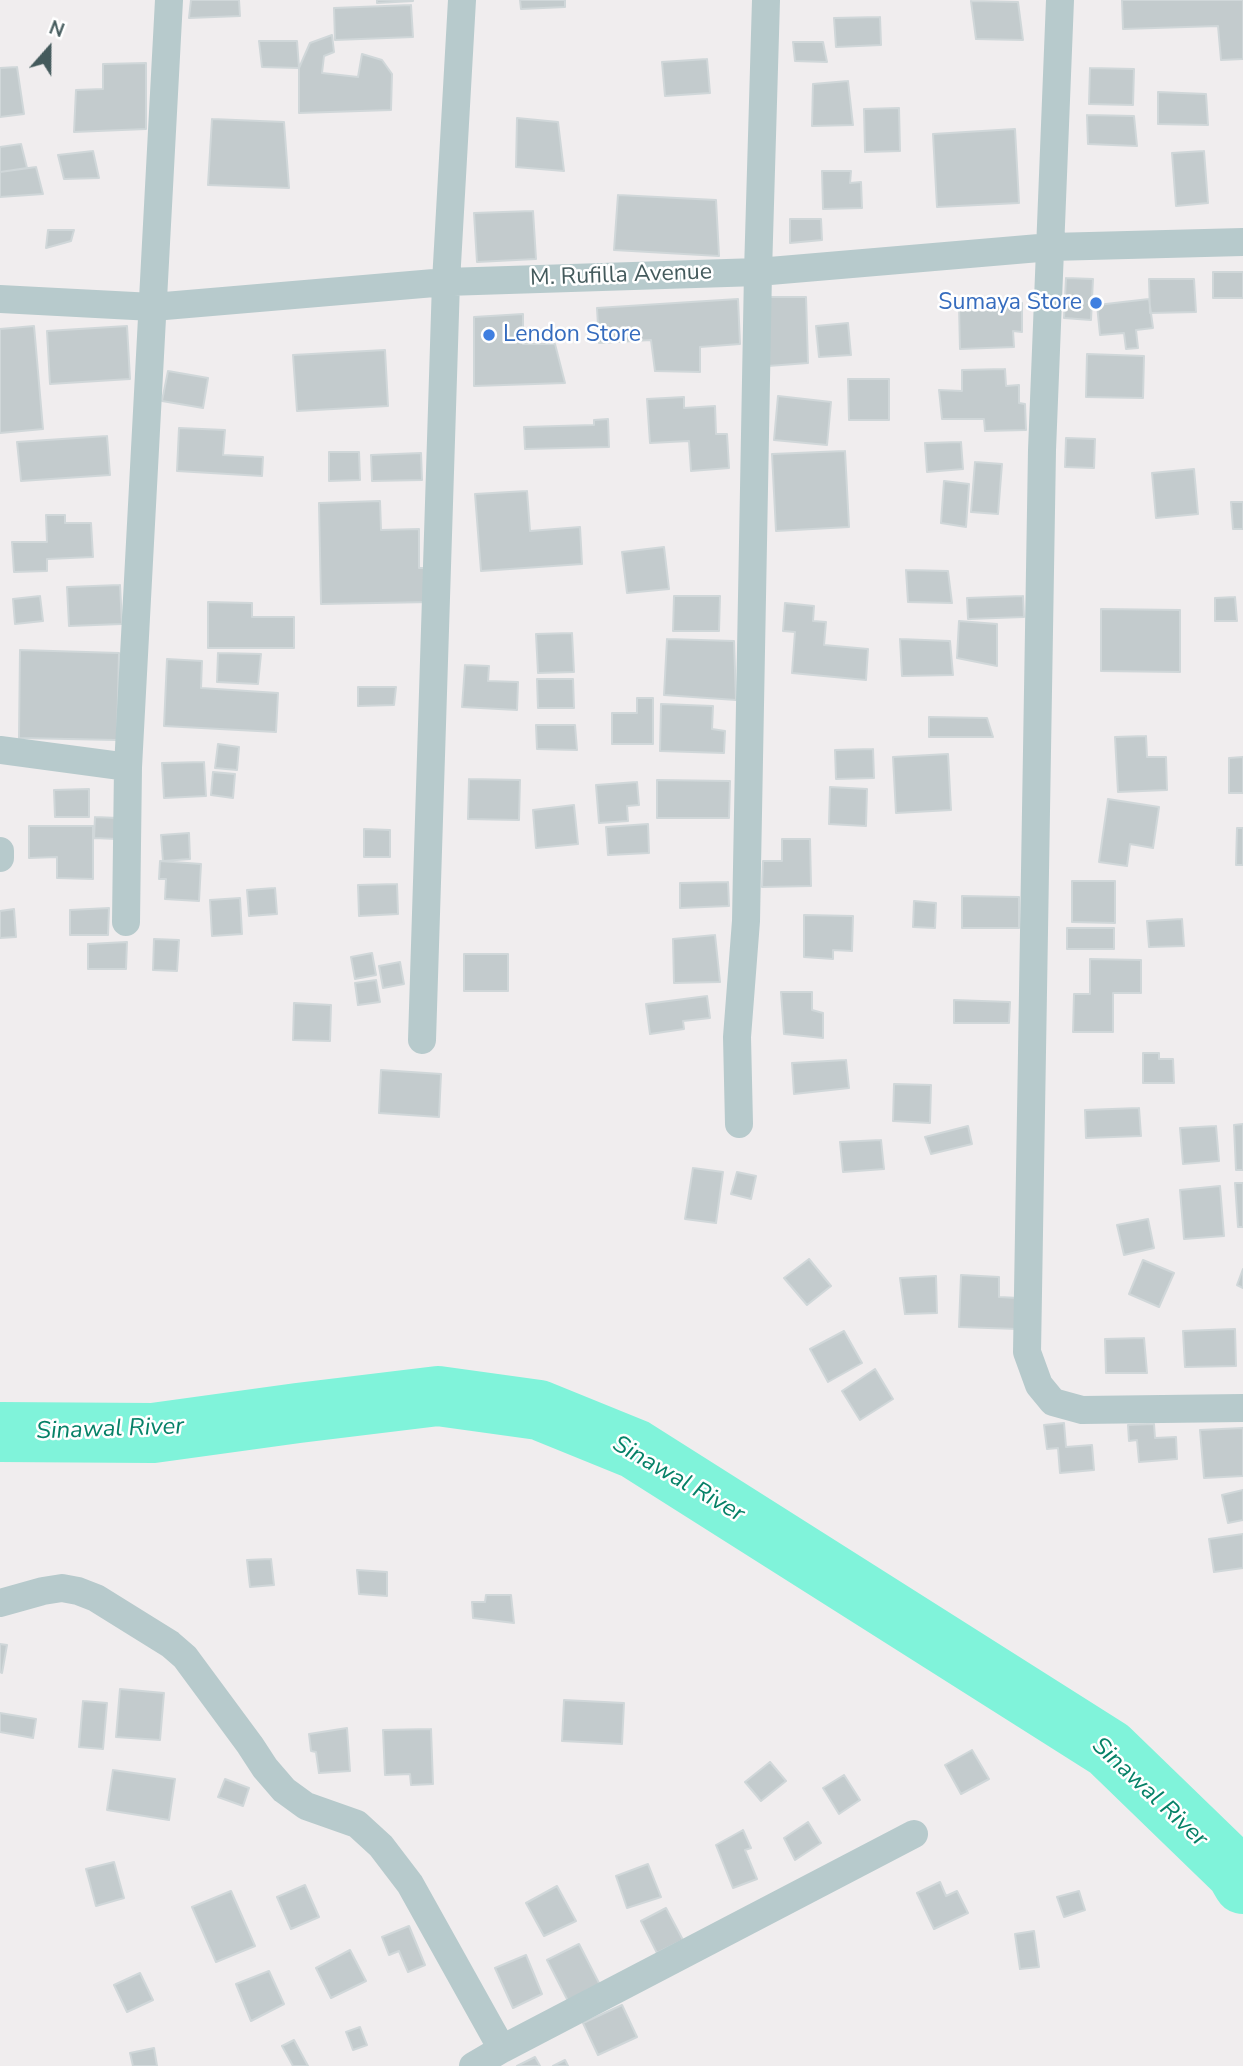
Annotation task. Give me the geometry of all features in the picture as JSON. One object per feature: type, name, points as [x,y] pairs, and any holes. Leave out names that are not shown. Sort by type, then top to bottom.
[{"type":"street","points":[[126,922],[128,767],[169,0]]},
{"type":"street","points":[[422,1040],[446,282],[462,0]]},
{"type":"street","points":[[739,1124],[737,1037],[746,922],[766,0]]},
{"type":"street","points":[[1060,0],[1042,450],[1027,1352],[1039,1385],[1053,1402],[1082,1409],[1243,1408]]},
{"type":"street","name":"M. Rufilla Avenue","points":[[0,299],[153,307],[446,282],[758,272],[1051,247],[1243,242]]},
{"type":"street","points":[[0,750],[128,767]]},
{"type":"street","points":[[0,851],[0,858]]},
{"type":"street","points":[[0,1604],[43,1591],[62,1588],[78,1591],[96,1598],[170,1644],[185,1657],[265,1768],[284,1790],[306,1806],[357,1824],[381,1846],[410,1884],[488,2060],[914,1834]]},
{"type":"building","points":[[191,0],[239,0],[240,16],[189,18]]},
{"type":"building","points":[[377,0],[413,0],[413,1],[377,3]]},
{"type":"building","points":[[520,0],[565,0],[565,7],[521,9]]},
{"type":"building","points":[[1122,0],[1243,0],[1243,59],[1221,60],[1218,26],[1123,29]]},
{"type":"building","points":[[971,1],[1018,2],[1023,40],[976,39]]},
{"type":"building","points":[[411,5],[413,37],[335,40],[334,8]]},
{"type":"building","points":[[880,17],[881,45],[836,47],[834,18]]},
{"type":"building","points":[[332,35],[334,52],[324,56],[322,73],[358,77],[362,54],[382,60],[392,74],[391,110],[299,113],[299,68],[310,43]]},
{"type":"building","points":[[259,41],[297,41],[299,68],[262,67]]},
{"type":"building","points":[[793,42],[823,42],[827,62],[795,61]]},
{"type":"building","points":[[707,59],[710,93],[665,96],[662,62]]},
{"type":"building","points":[[146,63],[146,129],[74,132],[76,90],[103,89],[103,64]]},
{"type":"building","points":[[17,67],[24,114],[0,117],[0,68]]},
{"type":"building","points":[[1090,68],[1134,69],[1133,105],[1089,104]]},
{"type":"building","points":[[848,81],[853,125],[812,126],[813,84]]},
{"type":"building","points":[[1158,92],[1206,94],[1208,125],[1158,124]]},
{"type":"building","points":[[899,108],[900,151],[865,152],[864,109]]},
{"type":"building","points":[[1087,115],[1134,116],[1137,146],[1088,144]]},
{"type":"building","points":[[517,118],[558,122],[564,171],[516,167]]},
{"type":"building","points":[[212,119],[284,122],[289,188],[208,185]]},
{"type":"building","points":[[1015,129],[1019,203],[937,207],[933,134]]},
{"type":"building","points":[[21,144],[27,168],[0,172],[0,147]]},
{"type":"building","points":[[93,151],[99,178],[64,179],[58,155]]},
{"type":"building","points":[[1204,151],[1208,203],[1176,206],[1172,153]]},
{"type":"building","points":[[36,167],[43,194],[0,197],[0,172]]},
{"type":"building","points":[[822,171],[851,171],[850,183],[861,182],[862,208],[823,209]]},
{"type":"building","points":[[618,195],[716,200],[719,256],[614,250]]},
{"type":"building","points":[[533,211],[536,259],[477,262],[474,213]]},
{"type":"building","points":[[790,219],[821,219],[822,240],[790,243]]},
{"type":"building","points":[[48,230],[74,230],[71,241],[46,248]]},
{"type":"building","points":[[1213,272],[1243,272],[1243,298],[1213,298]]},
{"type":"building","points":[[1066,278],[1093,279],[1091,320],[1064,318]]},
{"type":"building","points":[[1149,279],[1194,279],[1196,312],[1150,313]]},
{"type":"building","points":[[767,297],[806,297],[808,363],[768,366]]},
{"type":"building","points":[[738,299],[740,344],[700,347],[700,372],[655,371],[651,340],[599,343],[597,308]]},
{"type":"building","points":[[1149,299],[1153,328],[1136,330],[1138,348],[1126,349],[1124,333],[1100,335],[1097,305]]},
{"type":"building","points":[[1022,303],[1022,332],[1013,331],[1014,347],[960,349],[959,305]]},
{"type":"building","points":[[523,314],[523,344],[555,344],[565,383],[474,386],[474,317]]},
{"type":"building","points":[[848,323],[851,355],[819,357],[816,326]]},
{"type":"building","points":[[34,326],[43,429],[0,433],[0,329]]},
{"type":"building","points":[[127,326],[130,379],[50,384],[47,331]]},
{"type":"building","points":[[385,350],[388,406],[297,411],[293,355]]},
{"type":"building","points":[[1087,354],[1144,356],[1143,398],[1086,397]]},
{"type":"building","points":[[1005,369],[1006,386],[1019,385],[1019,403],[1025,404],[1026,430],[985,431],[984,419],[942,419],[939,390],[962,391],[962,370]]},
{"type":"building","points":[[168,371],[208,378],[203,408],[162,401]]},
{"type":"building","points":[[848,379],[889,379],[889,420],[849,420]]},
{"type":"building","points":[[778,396],[831,402],[827,445],[774,440]]},
{"type":"building","points":[[684,397],[684,408],[715,406],[716,434],[727,434],[729,468],[691,471],[689,441],[650,443],[647,399]]},
{"type":"building","points":[[608,419],[609,447],[525,449],[524,427],[594,425],[594,420]]},
{"type":"building","points":[[179,428],[225,430],[223,455],[263,457],[262,476],[177,471]]},
{"type":"building","points":[[107,436],[110,475],[21,481],[17,442]]},
{"type":"building","points":[[1066,438],[1095,439],[1094,468],[1065,467]]},
{"type":"building","points":[[961,442],[963,469],[927,472],[925,443]]},
{"type":"building","points":[[845,451],[849,527],[776,531],[772,454]]},
{"type":"building","points":[[329,452],[359,452],[360,480],[329,481]]},
{"type":"building","points":[[421,453],[422,480],[372,481],[371,455]]},
{"type":"building","points":[[975,462],[1002,464],[998,514],[971,512]]},
{"type":"building","points":[[1194,469],[1198,514],[1156,518],[1152,473]]},
{"type":"building","points":[[944,481],[969,484],[966,527],[941,523]]},
{"type":"building","points":[[527,491],[530,531],[580,527],[582,564],[481,571],[475,494]]},
{"type":"building","points":[[380,501],[381,530],[419,529],[419,568],[430,568],[431,602],[321,604],[319,503]]},
{"type":"building","points":[[1231,502],[1243,502],[1243,529],[1233,529]]},
{"type":"building","points":[[46,515],[65,515],[65,523],[91,523],[93,557],[47,559],[47,571],[14,572],[12,542],[47,542]]},
{"type":"building","points":[[664,547],[669,589],[627,593],[622,552]]},
{"type":"building","points":[[906,570],[948,571],[952,603],[908,602]]},
{"type":"building","points":[[120,585],[122,624],[69,626],[67,587]]},
{"type":"building","points":[[40,596],[43,621],[15,624],[13,599]]},
{"type":"building","points":[[674,596],[720,596],[719,631],[673,631]]},
{"type":"building","points":[[1023,596],[1024,617],[968,619],[967,598]]},
{"type":"building","points":[[1235,597],[1237,621],[1215,621],[1215,598]]},
{"type":"building","points":[[208,602],[252,603],[252,617],[294,617],[294,648],[208,648]]},
{"type":"building","points":[[785,603],[814,606],[813,621],[826,622],[824,645],[868,649],[866,680],[792,673],[795,632],[783,631]]},
{"type":"building","points":[[1101,609],[1180,610],[1180,672],[1101,671]]},
{"type":"building","points":[[959,621],[997,624],[997,666],[957,658]]},
{"type":"building","points":[[572,633],[574,672],[538,673],[536,634]]},
{"type":"building","points":[[667,639],[734,641],[736,700],[664,695]]},
{"type":"building","points":[[900,639],[950,641],[953,675],[902,676]]},
{"type":"building","points":[[20,650],[119,653],[117,740],[19,738]]},
{"type":"building","points":[[218,653],[261,654],[258,684],[217,682]]},
{"type":"building","points":[[167,659],[202,661],[201,688],[278,693],[276,732],[164,726]]},
{"type":"building","points":[[465,665],[489,666],[488,681],[518,682],[517,710],[462,707]]},
{"type":"building","points":[[537,679],[573,679],[574,708],[538,708]]},
{"type":"building","points":[[358,687],[396,687],[394,705],[358,706]]},
{"type":"building","points":[[637,698],[653,698],[653,744],[612,744],[612,713],[637,713]]},
{"type":"building","points":[[661,704],[713,706],[712,729],[725,731],[724,753],[660,751]]},
{"type":"building","points":[[929,717],[987,718],[993,737],[929,737]]},
{"type":"building","points":[[536,725],[575,725],[577,750],[537,749]]},
{"type":"building","points":[[1146,736],[1147,757],[1166,757],[1167,790],[1118,792],[1115,737]]},
{"type":"building","points":[[218,744],[239,747],[237,770],[215,768]]},
{"type":"building","points":[[873,749],[874,778],[836,779],[835,750]]},
{"type":"building","points":[[948,754],[951,810],[896,813],[893,757]]},
{"type":"building","points":[[1243,757],[1243,793],[1229,793],[1229,758]]},
{"type":"building","points":[[204,762],[206,796],[164,798],[162,763]]},
{"type":"building","points":[[213,772],[235,774],[233,798],[211,795]]},
{"type":"building","points":[[469,779],[520,780],[519,820],[468,819]]},
{"type":"building","points":[[657,780],[730,781],[729,818],[657,818]]},
{"type":"building","points":[[637,782],[639,805],[627,806],[628,821],[599,823],[596,785]]},
{"type":"building","points":[[830,787],[867,789],[866,826],[829,824]]},
{"type":"building","points":[[89,789],[89,817],[55,817],[54,790]]},
{"type":"building","points":[[1108,799],[1159,807],[1153,848],[1130,844],[1127,866],[1099,862]]},
{"type":"building","points":[[574,805],[578,844],[536,848],[533,810]]},
{"type":"building","points":[[95,817],[118,818],[117,839],[94,838]]},
{"type":"building","points":[[648,824],[649,853],[608,855],[606,827]]},
{"type":"building","points":[[29,826],[93,826],[93,879],[57,878],[57,857],[29,858]]},
{"type":"building","points":[[1237,828],[1243,828],[1243,865],[1236,865]]},
{"type":"building","points":[[364,829],[390,830],[390,857],[364,857]]},
{"type":"building","points":[[189,833],[190,859],[163,861],[161,835]]},
{"type":"building","points":[[782,839],[810,839],[811,886],[762,887],[763,861],[782,861]]},
{"type":"building","points":[[160,861],[201,864],[199,901],[165,899],[166,879],[159,879]]},
{"type":"building","points":[[1072,881],[1115,881],[1115,923],[1072,922]]},
{"type":"building","points":[[728,882],[729,906],[680,908],[680,883]]},
{"type":"building","points":[[397,884],[398,914],[359,916],[358,885]]},
{"type":"building","points":[[275,888],[277,914],[249,916],[247,890]]},
{"type":"building","points":[[962,896],[1019,897],[1019,928],[962,928]]},
{"type":"building","points":[[240,898],[242,934],[212,936],[210,900]]},
{"type":"building","points":[[914,901],[936,903],[935,928],[913,927]]},
{"type":"building","points":[[109,908],[108,935],[70,935],[70,910]]},
{"type":"building","points":[[14,909],[16,937],[0,938],[0,911]]},
{"type":"building","points":[[804,915],[853,916],[852,951],[833,950],[833,959],[804,957]]},
{"type":"building","points":[[1182,919],[1184,946],[1149,947],[1147,921]]},
{"type":"building","points":[[1067,928],[1114,928],[1114,949],[1067,949]]},
{"type":"building","points":[[715,935],[720,982],[674,983],[673,939]]},
{"type":"building","points":[[154,939],[179,940],[177,971],[153,970]]},
{"type":"building","points":[[127,942],[126,969],[88,969],[88,944]]},
{"type":"building","points":[[372,953],[376,975],[355,979],[351,957]]},
{"type":"building","points":[[464,954],[508,954],[508,991],[464,991]]},
{"type":"building","points":[[1090,959],[1141,960],[1141,993],[1113,993],[1113,1032],[1073,1032],[1074,994],[1090,994]]},
{"type":"building","points":[[400,962],[404,984],[383,988],[379,966]]},
{"type":"building","points":[[376,980],[380,1002],[358,1005],[355,983]]},
{"type":"building","points":[[781,992],[812,992],[812,1010],[823,1013],[823,1038],[784,1034]]},
{"type":"building","points":[[707,996],[710,1018],[683,1021],[684,1029],[650,1034],[646,1004]]},
{"type":"building","points":[[954,1000],[1010,1002],[1009,1023],[954,1023]]},
{"type":"building","points":[[294,1003],[331,1005],[330,1041],[293,1040]]},
{"type":"building","points":[[1143,1053],[1159,1053],[1159,1059],[1173,1059],[1174,1083],[1143,1083]]},
{"type":"building","points":[[846,1060],[849,1088],[794,1094],[792,1063]]},
{"type":"building","points":[[381,1070],[441,1074],[439,1117],[379,1113]]},
{"type":"building","points":[[894,1084],[931,1085],[930,1123],[893,1121]]},
{"type":"building","points":[[1139,1108],[1141,1136],[1086,1138],[1085,1110]]},
{"type":"building","points":[[1243,1124],[1243,1170],[1236,1170],[1234,1125]]},
{"type":"building","points":[[968,1126],[972,1144],[931,1154],[925,1137]]},
{"type":"building","points":[[1216,1126],[1219,1161],[1183,1164],[1180,1128]]},
{"type":"building","points":[[881,1140],[884,1169],[843,1172],[840,1142]]},
{"type":"building","points":[[693,1168],[723,1172],[716,1223],[685,1219]]},
{"type":"building","points":[[737,1172],[756,1176],[751,1199],[731,1194]]},
{"type":"building","points":[[1235,1183],[1243,1183],[1243,1227],[1238,1227]]},
{"type":"building","points":[[1220,1186],[1224,1236],[1184,1239],[1180,1190]]},
{"type":"building","points":[[1148,1219],[1154,1248],[1124,1255],[1117,1225]]},
{"type":"building","points":[[809,1259],[831,1286],[807,1305],[784,1278]]},
{"type":"building","points":[[1143,1260],[1174,1273],[1159,1307],[1129,1294]]},
{"type":"building","points":[[1243,1269],[1243,1288],[1237,1285]]},
{"type":"building","points":[[961,1275],[999,1277],[999,1297],[1019,1298],[1018,1329],[959,1327]]},
{"type":"building","points":[[936,1276],[937,1313],[905,1314],[900,1278]]},
{"type":"building","points":[[1235,1329],[1236,1366],[1185,1367],[1183,1331]]},
{"type":"building","points":[[844,1331],[862,1363],[828,1382],[810,1349]]},
{"type":"building","points":[[1144,1338],[1147,1373],[1106,1373],[1105,1339]]},
{"type":"building","points":[[875,1369],[893,1399],[860,1420],[842,1391]]},
{"type":"building","points":[[1064,1423],[1066,1447],[1092,1445],[1094,1470],[1060,1473],[1058,1448],[1047,1449],[1044,1425]]},
{"type":"building","points":[[1154,1424],[1155,1438],[1176,1437],[1177,1459],[1139,1462],[1137,1440],[1129,1441],[1128,1425]]},
{"type":"building","points":[[1243,1428],[1243,1476],[1204,1478],[1200,1430]]},
{"type":"building","points":[[1243,1490],[1243,1520],[1228,1523],[1222,1495]]},
{"type":"building","points":[[1243,1534],[1243,1568],[1214,1572],[1209,1539]]},
{"type":"building","points":[[271,1559],[274,1585],[250,1587],[247,1560]]},
{"type":"building","points":[[357,1570],[387,1572],[387,1596],[359,1594]]},
{"type":"building","points":[[486,1595],[511,1595],[514,1623],[473,1618],[472,1602],[485,1602]]},
{"type":"building","points":[[0,1644],[7,1645],[2,1673],[0,1672]]},
{"type":"building","points":[[120,1689],[164,1693],[160,1740],[116,1737]]},
{"type":"building","points":[[564,1700],[624,1703],[622,1744],[562,1741]]},
{"type":"building","points":[[83,1701],[107,1703],[103,1749],[79,1747]]},
{"type":"building","points":[[0,1713],[36,1719],[33,1738],[0,1732]]},
{"type":"building","points":[[347,1728],[350,1771],[319,1773],[316,1752],[311,1751],[309,1734]]},
{"type":"building","points":[[431,1729],[433,1784],[411,1785],[410,1774],[385,1775],[383,1730]]},
{"type":"building","points":[[972,1750],[989,1779],[961,1794],[945,1765]]},
{"type":"building","points":[[770,1762],[786,1781],[761,1801],[745,1782]]},
{"type":"building","points":[[113,1770],[175,1779],[169,1820],[107,1810]]},
{"type":"building","points":[[844,1775],[860,1800],[839,1814],[823,1788]]},
{"type":"building","points":[[225,1779],[249,1788],[243,1806],[218,1797]]},
{"type":"building","points":[[808,1822],[821,1843],[795,1860],[784,1838]]},
{"type":"building","points":[[743,1830],[751,1848],[745,1850],[757,1879],[733,1888],[716,1845]]},
{"type":"building","points":[[114,1862],[124,1898],[96,1906],[86,1869]]},
{"type":"building","points":[[648,1864],[661,1897],[627,1908],[616,1876]]},
{"type":"building","points":[[940,1882],[946,1896],[957,1891],[968,1913],[934,1929],[917,1893]]},
{"type":"building","points":[[305,1885],[319,1917],[291,1929],[277,1897]]},
{"type":"building","points":[[557,1886],[576,1921],[544,1936],[526,1903]]},
{"type":"building","points":[[231,1891],[255,1946],[216,1962],[192,1907]]},
{"type":"building","points":[[1079,1891],[1085,1910],[1064,1917],[1057,1897]]},
{"type":"building","points":[[666,1908],[683,1940],[657,1953],[641,1921]]},
{"type":"building","points":[[409,1926],[425,1965],[408,1972],[399,1951],[389,1955],[382,1937]]},
{"type":"building","points":[[1034,1931],[1039,1967],[1020,1969],[1015,1934]]},
{"type":"building","points":[[579,1944],[601,1987],[569,2003],[547,1960]]},
{"type":"building","points":[[350,1950],[366,1981],[331,1998],[316,1968]]},
{"type":"building","points":[[526,1955],[542,1994],[513,2008],[495,1968]]},
{"type":"building","points":[[269,1971],[284,2004],[251,2021],[236,1984]]},
{"type":"building","points":[[140,1973],[153,2000],[127,2012],[114,1985]]},
{"type":"building","points":[[622,2005],[637,2037],[598,2055],[583,2023]]},
{"type":"building","points":[[360,2027],[367,2045],[353,2050],[346,2032]]},
{"type":"building","points":[[294,2040],[308,2066],[293,2066],[282,2046]]},
{"type":"building","points":[[154,2048],[157,2066],[133,2066],[130,2053]]},
{"type":"building","points":[[535,2057],[540,2066],[517,2066]]},
{"type":"building","points":[[565,2060],[568,2066],[553,2066]]},
{"type":"waterway","name":"Sinawal River","points":[[0,1432],[153,1433],[438,1396],[539,1410],[635,1449],[1109,1749],[1236,1872],[1243,1884]]},
{"type":"place","name":"Sumaya Store","points":[[1096,303]]},
{"type":"place","name":"Lendon Store","points":[[489,335]]}]
